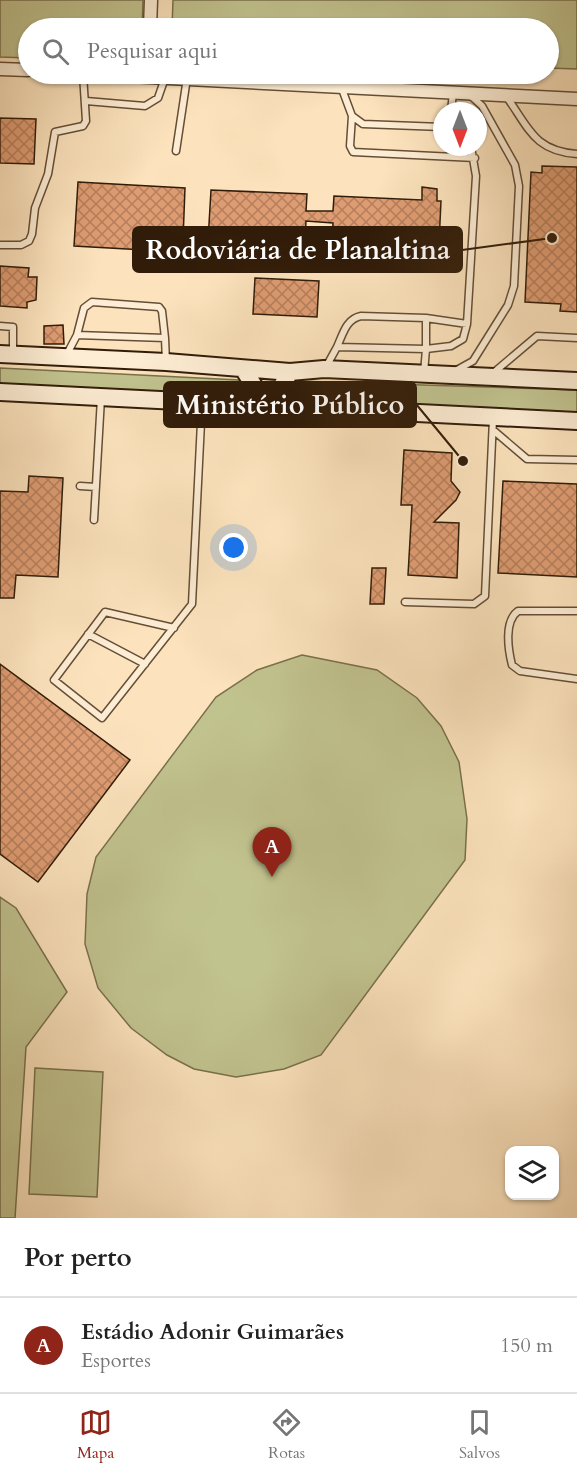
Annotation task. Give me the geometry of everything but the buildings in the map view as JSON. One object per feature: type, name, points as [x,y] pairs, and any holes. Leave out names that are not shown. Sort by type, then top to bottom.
[{"type":"street","points":[[150,18],[151,0]]},
{"type":"street","points":[[0,69],[18,70]]},
{"type":"street","points":[[272,84],[577,99]]},
{"type":"street","points":[[6,354],[166,362],[244,370],[290,372],[324,369],[577,381]]},
{"type":"street","points":[[241,405],[253,394],[254,386],[244,370]]},
{"type":"street","points":[[286,406],[280,389],[290,372]]},
{"type":"street","points":[[0,392],[286,406],[493,424],[577,421]]},
{"type":"lane","points":[[0,245],[21,245],[28,241],[32,234],[35,208],[48,174],[55,132],[83,126],[86,121],[84,84]]},
{"type":"lane","points":[[86,101],[145,106],[158,98],[163,84]]},
{"type":"lane","points":[[176,151],[186,84]]},
{"type":"lane","points":[[337,347],[426,349],[451,346],[463,339],[468,324],[477,176],[475,158],[353,152],[350,146],[352,116],[342,89]]},
{"type":"lane","points":[[452,102],[453,92]]},
{"type":"lane","points":[[448,375],[473,361],[508,305],[514,286],[519,186],[515,165],[482,106],[468,93]]},
{"type":"lane","points":[[506,95],[541,144],[555,152],[577,154]]},
{"type":"lane","points":[[352,116],[363,124],[433,127]]},
{"type":"lane","points":[[66,357],[77,335],[84,308],[92,302],[159,307],[162,311],[166,362]]},
{"type":"lane","points":[[324,369],[353,318],[426,318],[468,324]]},
{"type":"lane","points":[[424,374],[426,318]]},
{"type":"lane","points":[[0,326],[13,327],[6,354]]},
{"type":"lane","points":[[77,335],[165,338]]},
{"type":"lane","points":[[489,377],[537,336],[577,338]]},
{"type":"lane","points":[[94,520],[101,397]]},
{"type":"lane","points":[[174,628],[105,612],[54,680],[102,718],[174,628],[192,604],[202,402]]},
{"type":"lane","points":[[493,424],[527,459],[577,460]]},
{"type":"lane","points":[[405,602],[474,604],[484,596],[493,424]]},
{"type":"lane","points":[[80,486],[96,487]]},
{"type":"lane","points":[[577,611],[518,611],[510,621],[509,645],[512,665],[520,671],[577,679]]},
{"type":"lane","points":[[88,634],[145,664]]},
{"type":"green space","points":[[0,0],[143,0],[142,18],[18,18],[18,58],[0,57]]},
{"type":"green space","points":[[173,0],[577,0],[577,69],[559,68],[559,18],[172,18]]},
{"type":"green space","points":[[0,368],[239,380],[238,398],[0,386]]},
{"type":"green space","points":[[297,381],[577,390],[577,413],[297,402]]},
{"type":"green space","points":[[302,655],[377,670],[417,698],[441,726],[459,762],[467,819],[465,860],[321,1055],[284,1069],[236,1077],[194,1069],[167,1055],[131,1028],[98,988],[85,944],[87,894],[96,857],[216,697],[257,670]]},
{"type":"green space","points":[[0,897],[16,908],[67,992],[26,1047],[15,1218],[0,1218]]},
{"type":"green space","points":[[35,1068],[103,1072],[97,1197],[29,1194]]},
{"type":"place","name":"Rodoviária de Planaltina","points":[[552,238]]},
{"type":"place","name":"Ministério Público","points":[[463,461]]},
{"type":"place","name":"Estádio Adonir Guimarães","points":[[272,877]]}]
